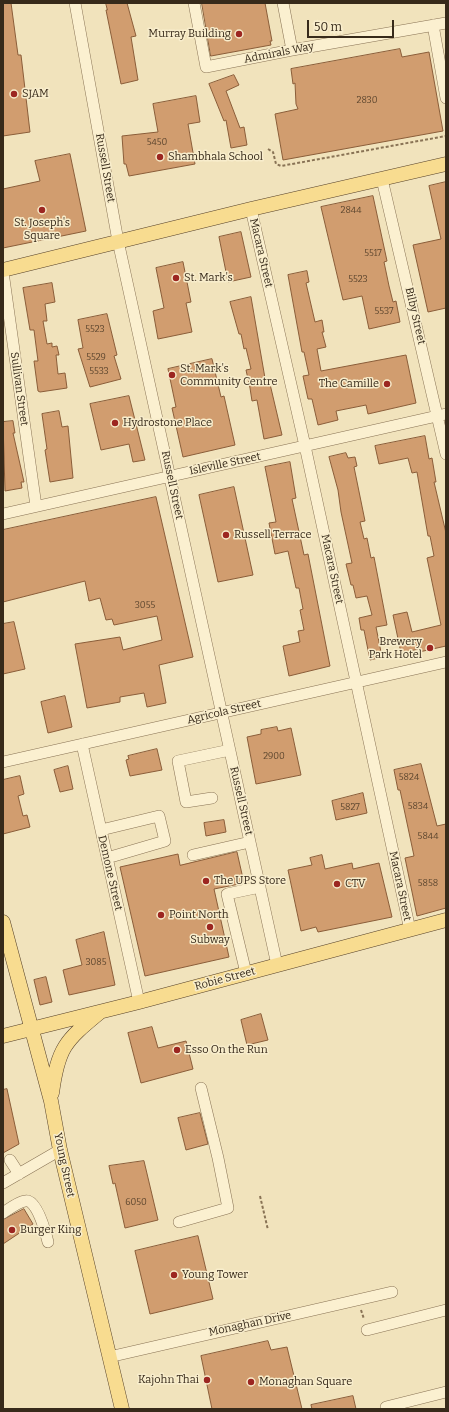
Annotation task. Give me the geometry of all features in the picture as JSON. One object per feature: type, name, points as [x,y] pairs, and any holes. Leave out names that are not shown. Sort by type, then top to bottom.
[{"type":"main road","points":[[3,271],[250,209],[446,164]]},
{"type":"main road","name":"Robie Street","points":[[3,1036],[246,974],[446,920]]},
{"type":"main road","name":"Young Street","points":[[3,922],[51,1101],[60,1150],[122,1409]]},
{"type":"main road","points":[[51,1101],[55,1071],[59,1056],[72,1035],[103,1010]]},
{"type":"street","name":"Russell Street","points":[[75,3],[118,241],[277,965]]},
{"type":"street","name":"Admirals Way","points":[[194,3],[206,68],[292,50],[446,23]]},
{"type":"street","points":[[283,3],[292,50]]},
{"type":"street","points":[[433,25],[446,98]]},
{"type":"street","name":"Bilby Street","points":[[382,178],[442,415],[446,454]]},
{"type":"street","name":"Macara Street","points":[[250,209],[305,446],[410,930]]},
{"type":"street","name":"Sullivan Street","points":[[3,271],[36,506]]},
{"type":"street","name":"Isleville Street","points":[[3,514],[442,415]]},
{"type":"street","name":"Agricola Street","points":[[3,762],[446,662]]},
{"type":"street","name":"Demone Street","points":[[82,744],[139,1002]]},
{"type":"street","points":[[212,798],[186,802],[178,762],[230,750]]},
{"type":"street","points":[[101,830],[159,816],[165,841],[107,858]]},
{"type":"street","points":[[193,855],[250,842]]},
{"type":"street","points":[[246,974],[227,894],[260,887]]},
{"type":"street","points":[[179,1222],[221,1210],[214,1168],[218,1158],[201,1088]]},
{"type":"street","points":[[3,1183],[60,1150]]},
{"type":"street","points":[[10,1160],[19,1174]]},
{"type":"street","points":[[3,1213],[24,1201],[29,1201],[32,1203],[43,1222],[48,1242]]},
{"type":"street","name":"Monaghan Drive","points":[[109,1358],[233,1328],[358,1302],[392,1292]]},
{"type":"street","points":[[366,1326],[446,1310]]},
{"type":"street","points":[[386,1407],[446,1392]]},
{"type":"path","points":[[268,149],[273,152],[276,164],[281,166],[446,136]]},
{"type":"path","points":[[260,1196],[268,1230]]},
{"type":"path","points":[[358,1302],[366,1326]]},
{"type":"building","name":"SJAM","points":[[3,3],[11,3],[18,55],[21,55],[30,132],[3,136]]},
{"type":"building","points":[[106,3],[127,3],[136,36],[131,37],[138,80],[121,84],[106,10]]},
{"type":"building","name":"Murray Building","points":[[202,3],[265,3],[272,41],[270,41],[271,45],[211,56]]},
{"type":"building","points":[[400,49],[402,57],[429,52],[443,131],[283,160],[275,114],[298,109],[296,104],[295,83],[293,84],[291,69]]},
{"type":"building","points":[[234,75],[239,85],[226,91],[240,128],[244,127],[247,145],[231,148],[226,120],[224,121],[209,84]]},
{"type":"building","points":[[196,96],[200,122],[188,124],[195,164],[129,176],[126,164],[124,164],[122,136],[158,132],[153,104]]},
{"type":"building","name":"St. Joseph's Square","points":[[70,154],[86,231],[3,248],[3,189],[40,181],[35,161]]},
{"type":"building","points":[[446,182],[446,308],[428,312],[413,245],[441,239],[429,186]]},
{"type":"building","points":[[373,196],[387,261],[384,262],[389,286],[393,302],[396,301],[400,322],[369,329],[362,296],[343,300],[321,207]]},
{"type":"building","points":[[241,232],[251,277],[228,282],[219,237]]},
{"type":"building","points":[[183,262],[191,302],[186,303],[192,332],[158,339],[153,311],[164,308],[156,268]]},
{"type":"building","points":[[307,271],[309,282],[306,283],[315,322],[322,320],[324,332],[322,332],[326,347],[317,349],[321,371],[406,355],[416,403],[368,414],[366,405],[336,411],[338,420],[318,425],[312,399],[308,399],[303,376],[309,375],[304,352],[302,352],[288,275]]},
{"type":"building","points":[[52,283],[55,302],[45,304],[47,321],[43,321],[47,344],[52,343],[52,347],[57,346],[59,355],[56,355],[58,374],[65,373],[67,388],[40,392],[38,391],[34,361],[38,361],[34,330],[30,330],[23,288]]},
{"type":"building","points":[[251,297],[266,384],[270,384],[282,435],[264,439],[257,400],[252,401],[246,370],[251,369],[246,348],[244,349],[241,334],[239,334],[230,302]]},
{"type":"building","points":[[107,314],[117,355],[114,356],[121,379],[90,387],[78,349],[83,348],[78,320]]},
{"type":"building","points":[[212,359],[221,397],[224,396],[235,445],[183,457],[172,408],[176,407],[168,369]]},
{"type":"building","name":"Hydrostone Place","points":[[129,396],[145,460],[133,462],[129,444],[101,450],[90,404]]},
{"type":"building","points":[[59,411],[62,427],[68,426],[73,478],[50,482],[45,450],[47,449],[42,414]]},
{"type":"building","points":[[13,421],[15,433],[13,433],[24,482],[21,482],[22,488],[5,491],[3,422]]},
{"type":"building","points":[[425,436],[429,459],[432,458],[436,482],[434,482],[446,533],[446,646],[419,652],[419,649],[401,653],[393,615],[407,612],[412,632],[441,625],[427,558],[434,556],[430,536],[428,536],[417,472],[412,473],[408,458],[379,464],[375,446]]},
{"type":"building","points":[[346,453],[348,458],[355,457],[357,466],[354,467],[365,521],[360,522],[364,539],[367,538],[371,558],[374,557],[387,625],[376,627],[382,657],[370,660],[364,630],[361,630],[359,618],[372,615],[367,596],[356,598],[353,585],[351,585],[346,564],[352,563],[338,490],[329,457]]},
{"type":"building","points":[[290,462],[296,498],[292,499],[304,555],[308,554],[330,666],[289,676],[283,646],[300,642],[298,631],[304,630],[300,610],[303,609],[299,588],[296,588],[288,551],[275,554],[269,523],[276,522],[265,467]]},
{"type":"building","name":"Russell Terrace","points":[[234,487],[253,575],[218,582],[199,495]]},
{"type":"building","points":[[156,497],[193,657],[159,665],[166,703],[147,707],[144,693],[120,697],[120,702],[87,708],[75,644],[120,637],[123,650],[162,640],[157,616],[114,625],[112,619],[106,620],[100,598],[89,601],[85,581],[3,602],[3,530]]},
{"type":"building","points":[[14,622],[25,669],[3,674],[3,624]]},
{"type":"building","points":[[65,696],[72,727],[48,733],[41,702]]},
{"type":"building","points":[[277,727],[278,731],[291,728],[301,775],[256,784],[247,737],[261,734],[261,730]]},
{"type":"building","points":[[157,749],[162,770],[130,776],[126,760],[129,759],[128,756]]},
{"type":"building","points":[[421,764],[437,826],[446,824],[446,908],[417,916],[405,858],[414,856],[400,790],[398,790],[394,770]]},
{"type":"building","points":[[68,766],[73,789],[60,792],[54,770]]},
{"type":"building","points":[[20,776],[24,794],[18,796],[23,816],[27,815],[30,827],[3,834],[3,780]]},
{"type":"building","points":[[363,793],[367,813],[336,820],[332,801]]},
{"type":"building","points":[[224,820],[226,832],[206,836],[204,823]]},
{"type":"building","name":"Point North","points":[[237,852],[244,883],[214,889],[229,957],[145,976],[120,867],[178,854],[180,865]]},
{"type":"building","name":"CTV","points":[[322,855],[325,869],[352,863],[353,869],[379,863],[392,917],[318,932],[316,927],[301,931],[288,870],[312,865],[310,858]]},
{"type":"building","points":[[104,932],[115,985],[69,995],[63,970],[82,965],[76,940]]},
{"type":"building","points":[[46,977],[52,1002],[40,1005],[34,980]]},
{"type":"building","points":[[261,1014],[268,1040],[247,1045],[241,1020]]},
{"type":"building","points":[[152,1027],[158,1048],[186,1041],[193,1069],[141,1083],[128,1033]]},
{"type":"building","points":[[7,1089],[19,1144],[3,1153],[3,1090]]},
{"type":"building","points":[[200,1113],[208,1144],[186,1150],[178,1118]]},
{"type":"building","points":[[144,1161],[158,1220],[125,1228],[115,1183],[113,1184],[109,1166]]},
{"type":"building","points":[[24,1209],[33,1224],[3,1244],[3,1220]]},
{"type":"building","name":"Young Tower","points":[[198,1236],[213,1299],[150,1314],[135,1251]]},
{"type":"building","name":"Monaghan Square","points":[[268,1341],[271,1350],[287,1347],[302,1409],[212,1409],[201,1356]]},
{"type":"building","points":[[353,1396],[356,1409],[312,1409],[311,1405]]},
{"type":"place","name":"Murray Building","points":[[239,34]]},
{"type":"place","name":"SJAM","points":[[14,94]]},
{"type":"place","name":"Shambhala School","points":[[160,157]]},
{"type":"place","name":"St. Joseph's Square","points":[[42,210]]},
{"type":"place","name":"St. Mark's","points":[[176,278]]},
{"type":"place","name":"St. Mark's Community Centre","points":[[172,375]]},
{"type":"place","name":"The Camille","points":[[387,384]]},
{"type":"place","name":"Hydrostone Place","points":[[115,423]]},
{"type":"place","name":"Russell Terrace","points":[[226,535]]},
{"type":"place","name":"Brewery Park Hotel","points":[[430,648]]},
{"type":"place","name":"The UPS Store","points":[[206,881]]},
{"type":"place","name":"CTV","points":[[337,884]]},
{"type":"place","name":"Point North","points":[[161,915]]},
{"type":"place","name":"Subway","points":[[210,927]]},
{"type":"place","name":"Esso On the Run","points":[[177,1050]]},
{"type":"place","name":"Burger King","points":[[12,1230]]},
{"type":"place","name":"Young Tower","points":[[174,1275]]},
{"type":"place","name":"Kajohn Thai","points":[[207,1380]]},
{"type":"place","name":"Monaghan Square","points":[[251,1382]]}]
